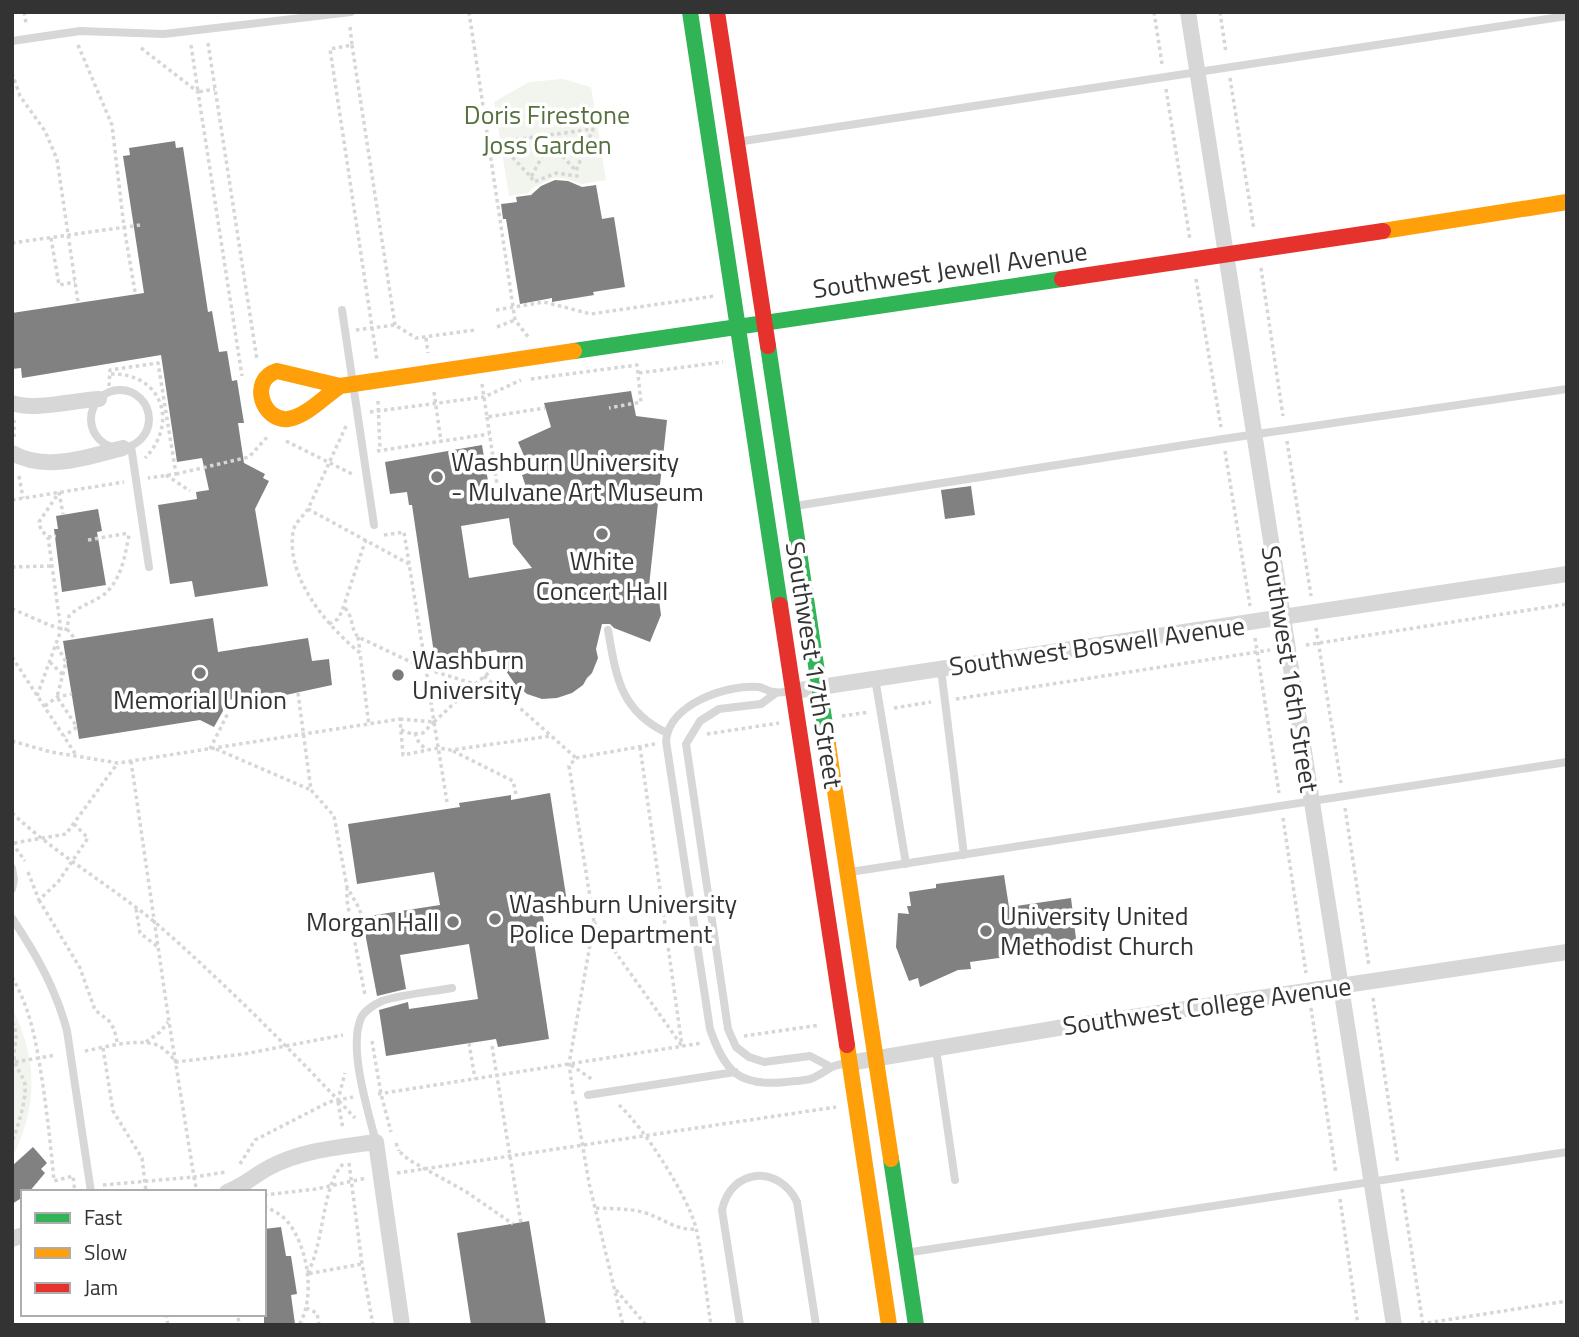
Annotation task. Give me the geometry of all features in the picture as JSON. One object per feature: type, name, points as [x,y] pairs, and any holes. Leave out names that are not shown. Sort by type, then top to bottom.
[{"type":"main road","name":"Southwest 17th Street","points":[[690,12],[889,1325]]},
{"type":"main road","name":"Southwest 17th Street","points":[[717,12],[916,1325]]},
{"type":"main road","name":"Southwest Jewell Avenue","points":[[346,385],[289,419],[279,418],[263,405],[262,382],[264,376],[271,371],[346,385],[1567,202]]},
{"type":"street","name":"Southwest 16th Street","points":[[1188,12],[1394,1325]]},
{"type":"street","points":[[13,409],[104,395]]},
{"type":"street","points":[[14,454],[39,463],[58,462],[127,447]]},
{"type":"street","name":"Southwest Boswell Avenue","points":[[794,691],[1567,574]]},
{"type":"street","name":"Southwest College Avenue","points":[[849,1063],[1058,1028],[1567,952]]},
{"type":"street","points":[[230,1190],[270,1167],[297,1156],[375,1138],[402,1325]]},
{"type":"lane","points":[[12,41],[80,31],[164,34],[349,13]]},
{"type":"lane","points":[[737,142],[1567,16]]},
{"type":"lane","points":[[341,310],[346,385],[357,414],[374,525]]},
{"type":"lane","points":[[792,506],[1567,389]]},
{"type":"lane","points":[[122,390],[138,396],[145,403],[149,413],[149,426],[142,439],[127,447],[113,447],[103,443],[94,434],[92,409],[104,395],[122,390]]},
{"type":"lane","points":[[127,447],[149,567]]},
{"type":"lane","points":[[608,630],[616,678],[626,700],[667,737]]},
{"type":"lane","points":[[941,669],[964,855]]},
{"type":"lane","points":[[876,678],[906,864]]},
{"type":"lane","points":[[794,691],[776,693],[759,687],[710,694],[673,720],[667,737],[710,1029],[720,1058],[741,1078],[764,1084],[812,1079],[830,1066],[849,1063]]},
{"type":"lane","points":[[776,693],[761,704],[719,709],[701,721],[686,744],[729,1029],[736,1047],[749,1057],[764,1062],[810,1056],[830,1066]]},
{"type":"lane","points":[[847,872],[1567,762]]},
{"type":"lane","points":[[12,868],[12,889]]},
{"type":"lane","points":[[12,918],[51,983],[61,1007],[71,1054],[90,1189]]},
{"type":"lane","points":[[375,1138],[363,1096],[357,1046],[357,1031],[362,1015],[381,1002],[453,988]]},
{"type":"lane","points":[[936,1049],[955,1180]]},
{"type":"lane","points":[[588,1096],[735,1072]]},
{"type":"lane","points":[[905,1252],[1567,1152]]},
{"type":"lane","points":[[740,1325],[722,1210],[727,1194],[738,1183],[760,1175],[781,1182],[790,1189],[797,1202],[816,1325]]},
{"type":"path","points":[[24,12],[26,23]]},
{"type":"path","points":[[469,12],[515,320],[529,337],[528,348]]},
{"type":"path","points":[[1154,12],[1253,623],[1358,1325]]},
{"type":"path","points":[[1220,12],[1423,1324]]},
{"type":"path","points":[[349,13],[395,325]]},
{"type":"path","points":[[208,40],[258,362]]},
{"type":"path","points":[[191,45],[242,382]]},
{"type":"path","points":[[352,45],[330,49],[378,365]]},
{"type":"path","points":[[78,46],[112,125],[135,292]]},
{"type":"path","points":[[139,47],[198,92],[215,89]]},
{"type":"path","points":[[12,72],[20,96],[45,131],[57,159],[78,302]]},
{"type":"path","points":[[488,144],[498,142],[593,129],[576,171],[577,176],[556,173],[534,182],[498,142]]},
{"type":"path","points":[[549,135],[550,142],[576,171]]},
{"type":"path","points":[[531,177],[550,142]]},
{"type":"path","points":[[12,243],[141,225]]},
{"type":"path","points":[[51,237],[59,285],[75,282]]},
{"type":"path","points":[[496,310],[544,302],[591,314],[715,296]]},
{"type":"path","points":[[497,327],[515,320]]},
{"type":"path","points":[[353,330],[395,325],[416,338],[475,330]]},
{"type":"path","points":[[426,338],[428,358]]},
{"type":"path","points":[[639,373],[733,360]]},
{"type":"path","points":[[104,395],[110,370],[158,363],[176,474]]},
{"type":"path","points":[[357,414],[484,397],[520,382],[523,377],[535,380],[637,365],[641,402],[609,408]]},
{"type":"path","points":[[111,374],[133,376],[143,382],[162,408],[163,429],[144,463]]},
{"type":"path","points":[[433,385],[441,442]]},
{"type":"path","points":[[379,392],[380,451]]},
{"type":"path","points":[[484,397],[498,491]]},
{"type":"path","points":[[487,417],[545,408]]},
{"type":"path","points":[[13,409],[14,454],[23,498]]},
{"type":"path","points":[[362,453],[489,434]]},
{"type":"path","points":[[146,471],[147,478],[249,457],[269,435]]},
{"type":"path","points":[[286,441],[360,478]]},
{"type":"path","points":[[328,462],[308,509],[293,529],[293,555],[303,584],[329,624],[337,635],[360,653]]},
{"type":"path","points":[[166,475],[190,491]]},
{"type":"path","points":[[12,500],[124,482]]},
{"type":"path","points":[[59,492],[63,514]]},
{"type":"path","points":[[37,695],[61,631],[48,537],[41,530],[39,522],[59,492]]},
{"type":"path","points":[[308,509],[410,564]]},
{"type":"path","points":[[404,532],[447,802]]},
{"type":"path","points":[[75,639],[67,629],[69,616],[81,606],[103,595],[118,575],[130,533],[88,541]]},
{"type":"path","points":[[329,624],[338,619],[344,608],[368,534]]},
{"type":"path","points":[[48,537],[56,537]]},
{"type":"path","points":[[12,567],[51,566]]},
{"type":"path","points":[[825,719],[1567,604]]},
{"type":"path","points":[[344,608],[351,614],[352,630],[358,637],[426,670],[475,684]]},
{"type":"path","points":[[12,609],[38,618],[61,631],[67,629]]},
{"type":"path","points":[[358,637],[369,726]]},
{"type":"path","points":[[57,646],[66,662],[57,697],[77,727],[64,736]]},
{"type":"path","points":[[12,657],[77,755]]},
{"type":"path","points":[[50,662],[63,675]]},
{"type":"path","points":[[401,730],[424,733],[500,664]]},
{"type":"path","points":[[484,677],[576,758]]},
{"type":"path","points":[[298,693],[311,789]]},
{"type":"path","points":[[45,706],[57,697],[72,694]]},
{"type":"path","points":[[212,749],[229,711],[227,700]]},
{"type":"path","points":[[12,741],[51,752],[118,763],[369,726],[400,719],[434,722]]},
{"type":"path","points":[[400,719],[403,755],[438,748],[451,750],[551,736]]},
{"type":"path","points":[[688,738],[774,723],[799,723]]},
{"type":"path","points":[[415,733],[419,743],[427,750]]},
{"type":"path","points":[[624,1325],[596,1208],[569,1064],[594,922],[569,766],[576,758],[640,747],[667,737]]},
{"type":"path","points":[[594,922],[682,1046],[640,747]]},
{"type":"path","points":[[212,749],[311,789],[334,816],[383,1104],[399,1152]]},
{"type":"path","points":[[451,750],[513,781],[516,794]]},
{"type":"path","points":[[118,763],[66,834],[12,844],[25,860],[39,900],[80,968],[95,1010],[109,1021],[114,1029],[118,1045]]},
{"type":"path","points":[[12,813],[38,838],[156,924],[286,1045],[375,1138],[465,1191],[513,1224]]},
{"type":"path","points":[[39,900],[58,882],[88,838],[74,824]]},
{"type":"path","points":[[347,887],[362,917]]},
{"type":"path","points":[[136,909],[140,933],[160,948]]},
{"type":"path","points":[[12,977],[30,1015],[50,1137],[54,1181],[73,1176],[75,1190],[194,1177],[197,1190]]},
{"type":"path","points":[[12,1022],[18,1036],[13,1052],[15,1062],[25,1086],[12,1142]]},
{"type":"path","points":[[144,1043],[169,1022]]},
{"type":"path","points":[[15,1062],[144,1043],[156,1044],[167,1051],[176,1062],[244,1054],[346,1034],[348,1043]]},
{"type":"path","points":[[469,1043],[475,1079]]},
{"type":"path","points":[[492,1046],[521,1223]]},
{"type":"path","points":[[103,1048],[113,1111],[142,1158],[146,1190]]},
{"type":"path","points":[[569,1064],[588,1075],[627,1112],[690,1211],[696,1228],[711,1325]]},
{"type":"path","points":[[343,1132],[338,1100],[347,1065]]},
{"type":"path","points":[[266,1195],[331,1186],[380,1175],[855,1104]]},
{"type":"path","points":[[307,1274],[318,1248],[331,1186],[337,1171],[348,1159],[373,1325]]},
{"type":"path","points":[[266,1207],[287,1221],[301,1248],[307,1274],[306,1308],[299,1325]]},
{"type":"path","points":[[596,1208],[641,1211],[684,1230],[696,1228]]},
{"type":"path","points":[[307,1274],[362,1264]]},
{"type":"path","points":[[615,1288],[646,1325]]},
{"type":"path","points":[[1415,1325],[1567,1301]]},
{"type":"path","points":[[306,1308],[317,1313],[318,1325]]},
{"type":"green space","name":"Doris Firestone Joss Garden","points":[[563,79],[591,87],[606,180],[582,184],[564,178],[553,178],[528,193],[509,196],[494,102],[529,82]]},
{"type":"green space","points":[[12,1008],[27,1046],[32,1083],[27,1120],[12,1158]]},
{"type":"building","points":[[175,141],[176,148],[183,147],[208,312],[212,311],[219,352],[227,351],[232,381],[237,380],[244,423],[238,423],[244,463],[265,474],[263,478],[269,481],[255,509],[268,586],[195,597],[192,581],[170,584],[158,505],[197,499],[196,492],[209,490],[202,458],[177,462],[161,355],[22,378],[21,368],[12,369],[12,313],[144,293],[123,156],[130,155],[129,148]]},
{"type":"building","points":[[555,180],[568,181],[582,187],[596,185],[602,219],[614,217],[625,287],[552,302],[552,298],[520,304],[506,219],[503,219],[501,204],[517,202],[516,197],[531,195],[541,186]]},
{"type":"building","points":[[631,391],[636,416],[667,420],[649,586],[657,585],[661,615],[650,642],[610,624],[602,624],[596,649],[598,658],[583,685],[572,693],[542,699],[527,694],[515,684],[496,650],[435,660],[412,505],[409,505],[407,492],[390,494],[385,462],[482,445],[490,493],[526,487],[522,475],[531,472],[518,442],[551,427],[544,403]],"holes":[[[509,518],[513,544],[532,568],[469,578],[461,526]]]},
{"type":"building","points":[[971,486],[975,515],[945,519],[941,490]]},
{"type":"building","points":[[98,509],[102,531],[97,532],[106,585],[62,592],[54,529],[58,529],[56,516]]},
{"type":"building","name":"Memorial Union","points":[[213,618],[218,652],[308,638],[312,661],[329,659],[332,685],[281,696],[281,692],[222,701],[223,711],[214,727],[200,720],[79,739],[63,641]]},
{"type":"building","name":"Morgan Hall","points":[[550,793],[567,902],[541,906],[545,927],[532,929],[549,1039],[498,1047],[496,1039],[386,1056],[379,1010],[408,1002],[409,1009],[478,999],[469,944],[400,955],[406,989],[377,996],[362,917],[440,905],[434,872],[357,884],[348,824],[460,807],[459,803],[511,795],[511,800]]},
{"type":"building","name":"University United Methodist Church","points":[[1004,875],[1009,907],[1071,898],[1077,947],[970,962],[971,969],[958,970],[920,987],[918,978],[909,981],[896,947],[898,913],[909,914],[909,892],[936,888],[936,884]]},
{"type":"building","points":[[33,1147],[47,1163],[41,1169],[45,1173],[31,1190],[21,1190],[21,1198],[12,1204],[12,1166]]},
{"type":"building","points":[[529,1221],[546,1325],[471,1325],[457,1233]]},
{"type":"building","points":[[281,1227],[286,1256],[291,1256],[297,1294],[291,1295],[295,1324],[264,1325],[266,1229]]},
{"type":"traffic: fast","points":[[690,12],[780,605]]},
{"type":"traffic: fast","points":[[574,351],[1062,279]]},
{"type":"traffic: fast","points":[[768,346],[828,745]]},
{"type":"traffic: fast","points":[[891,1159],[916,1325]]},
{"type":"traffic: slow","points":[[1383,231],[1567,202]]},
{"type":"traffic: slow","points":[[340,386],[309,410],[288,419],[272,414],[262,400],[263,383],[277,371],[340,386],[574,351]]},
{"type":"traffic: slow","points":[[828,745],[891,1159]]},
{"type":"traffic: slow","points":[[847,1045],[889,1325]]},
{"type":"traffic: jam","points":[[717,12],[768,346]]},
{"type":"traffic: jam","points":[[1062,279],[1383,231]]},
{"type":"traffic: jam","points":[[780,605],[847,1045]]},
{"type":"place","name":"Washburn University - Mulvane Art Museum","points":[[437,477]]},
{"type":"place","name":"White Concert Hall","points":[[602,534]]},
{"type":"place","name":"Memorial Union","points":[[200,673]]},
{"type":"place","name":"Washburn University","points":[[398,675]]},
{"type":"place","name":"Washburn University Police Department","points":[[495,919]]},
{"type":"place","name":"Morgan Hall","points":[[453,922]]},
{"type":"place","name":"University United Methodist Church","points":[[986,931]]}]
